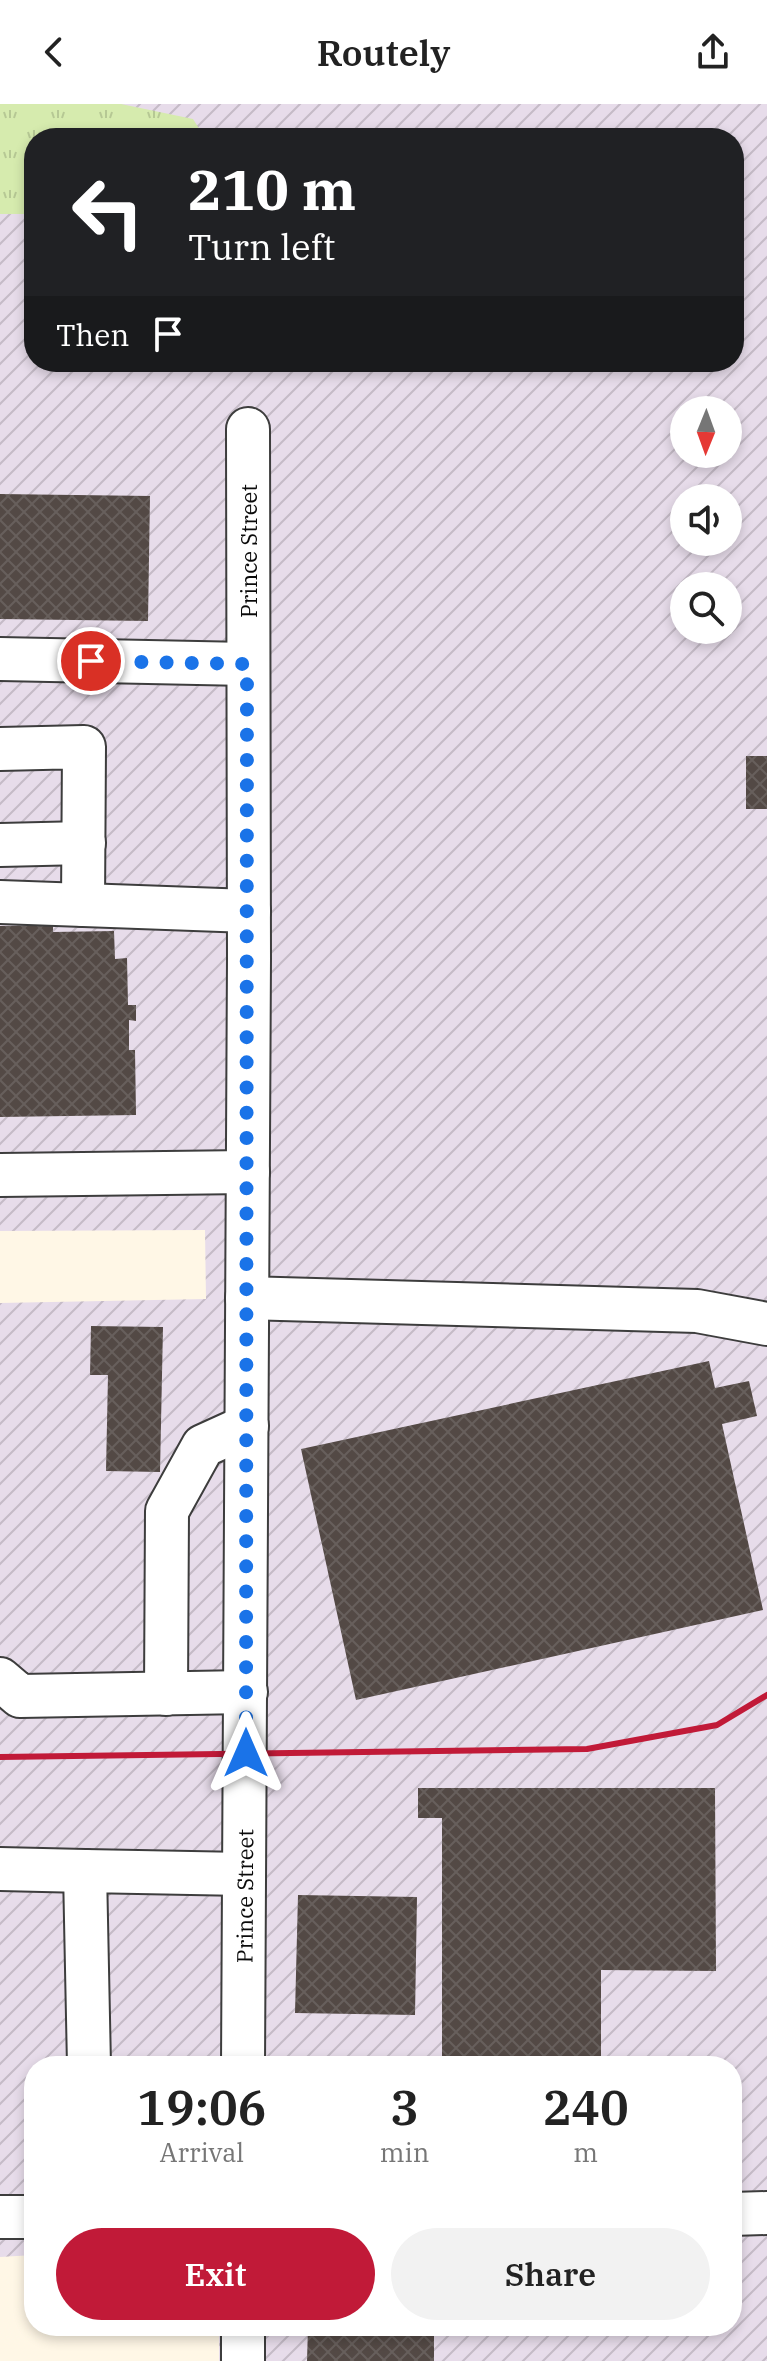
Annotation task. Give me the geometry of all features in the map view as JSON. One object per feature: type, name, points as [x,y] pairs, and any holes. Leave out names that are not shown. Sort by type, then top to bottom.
[{"type":"street","name":"Prince Street","points":[[243,2056],[249,911],[248,429]]},
{"type":"street","points":[[0,659],[247,664]]},
{"type":"street","points":[[0,749],[84,747],[83,905]]},
{"type":"street","points":[[0,845],[84,843]]},
{"type":"street","points":[[0,902],[249,911]]},
{"type":"street","points":[[0,1175],[248,1172]]},
{"type":"street","points":[[247,1298],[697,1311],[767,1324]]},
{"type":"street","points":[[166,1694],[167,1511],[203,1446],[247,1426]]},
{"type":"street","points":[[0,1679],[20,1696],[246,1692]]},
{"type":"street","points":[[0,1869],[244,1874]]},
{"type":"street","points":[[85,1871],[89,2056]]},
{"type":"street","points":[[742,2214],[767,2213]]},
{"type":"street","points":[[0,2217],[24,2217]]},
{"type":"street","points":[[243,2336],[243,2361]]},
{"type":"shaded area","points":[[0,104],[767,104],[767,2361],[219,2361],[219,2336],[742,2336],[742,2056],[24,2056],[24,2256],[0,2257],[0,1303],[206,1299],[205,1230],[0,1231],[0,214],[24,214],[24,372],[744,372],[744,128],[24,128]]},
{"type":"green space","points":[[0,104],[121,104],[193,119],[199,128],[24,128],[24,214],[0,214]]},
{"type":"building","points":[[0,494],[150,496],[148,621],[0,619]]},
{"type":"building","points":[[746,756],[767,756],[767,809],[746,809]]},
{"type":"building","points":[[53,925],[53,932],[114,931],[115,959],[127,958],[128,1005],[136,1005],[136,1021],[129,1020],[129,1050],[135,1050],[136,1115],[0,1117],[0,926]]},
{"type":"building","points":[[91,1326],[163,1327],[160,1472],[106,1471],[108,1375],[90,1375]]},
{"type":"building","points":[[709,1361],[715,1388],[749,1381],[757,1416],[722,1424],[763,1610],[356,1700],[301,1449]]},
{"type":"building","points":[[418,1788],[715,1788],[716,1971],[601,1970],[601,2056],[442,2056],[442,1818],[418,1818]]},
{"type":"building","points":[[298,1895],[417,1897],[415,2015],[295,2013]]},
{"type":"building","points":[[308,2336],[434,2336],[434,2361],[307,2361]]},
{"type":"railway","points":[[0,1757],[587,1749],[717,1725],[767,1695]]},
{"type":"route","points":[[91,661],[247,664],[246,1753]]}]
